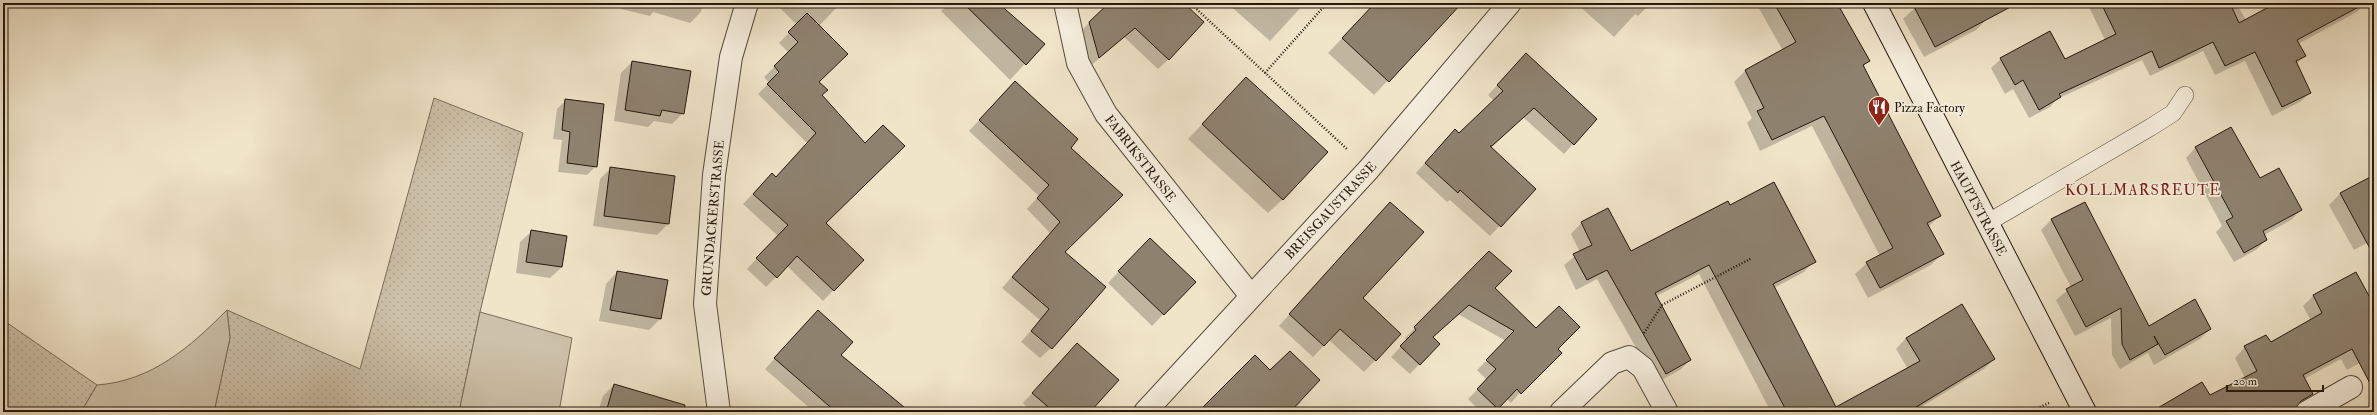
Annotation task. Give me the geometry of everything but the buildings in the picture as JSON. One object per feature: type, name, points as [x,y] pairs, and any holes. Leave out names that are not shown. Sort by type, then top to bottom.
[{"type":"street","name":"GRUNDACKERSTRASSE","points":[[719,412],[705,304],[714,175],[731,58],[747,3]]},
{"type":"street","name":"FABRIKSTRASSE","points":[[1065,3],[1078,62],[1106,114],[1250,296]]},
{"type":"street","name":"BREISGAUSTRASSE","points":[[1145,412],[1250,296],[1369,169],[1510,3]]},
{"type":"street","name":"HAUPTSTRASSE","points":[[1874,3],[2085,412]]},
{"type":"street","points":[[1561,412],[1612,362],[1629,357],[1643,368],[1667,412]]},
{"type":"street","points":[[2307,412],[2351,387]]},
{"type":"lane","points":[[1987,223],[2151,127],[2172,113],[2185,94]]},
{"type":"path","points":[[1190,3],[1369,169]]},
{"type":"path","points":[[1265,73],[1327,3]]},
{"type":"path","points":[[1629,357],[1662,305],[1752,258]]},
{"type":"shaded area","points":[[434,98],[523,133],[480,312],[459,412],[214,412],[230,338],[227,310],[360,369]]},
{"type":"shaded area","points":[[227,310],[230,338],[214,412],[81,412],[97,385],[135,377],[169,360],[199,337]]},
{"type":"shaded area","points":[[480,312],[572,338],[559,412],[459,412]]},
{"type":"shaded area","points":[[3,320],[97,385],[81,412],[3,412]]},
{"type":"place","name":"Pizza Factory","points":[[1879,126]]},
{"type":"district","name":"KOLLMARSREUTE","points":[[2143,190]]}]
